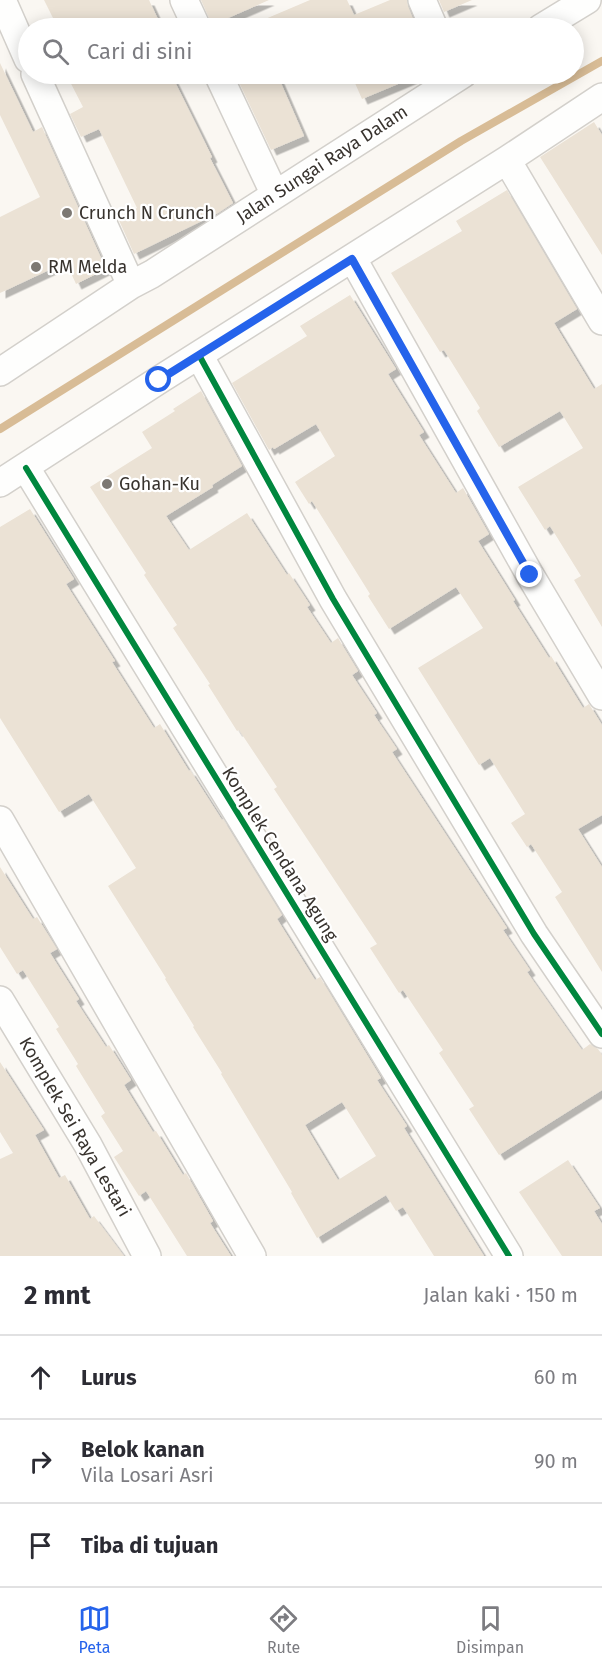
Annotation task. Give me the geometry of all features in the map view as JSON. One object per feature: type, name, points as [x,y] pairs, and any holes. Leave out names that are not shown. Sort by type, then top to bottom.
[{"type":"street","points":[[2,0],[18,36]]},
{"type":"street","points":[[184,0],[192,18]]},
{"type":"street","points":[[422,0],[430,18]]},
{"type":"street","points":[[557,18],[587,0]]},
{"type":"street","points":[[40,84],[131,285]]},
{"type":"street","points":[[223,84],[275,195]]},
{"type":"street","name":"Jalan Sungai Raya Dalam","points":[[0,372],[443,84]]},
{"type":"street","points":[[0,483],[602,98]]},
{"type":"street","points":[[507,160],[602,321]]},
{"type":"street","points":[[352,259],[530,575],[602,696]]},
{"type":"street","points":[[199,355],[333,599],[534,934],[602,1034]]},
{"type":"street","name":"Komplek Cendana Agung","points":[[26,468],[509,1256]]},
{"type":"street","points":[[0,820],[252,1256]]},
{"type":"street","name":"Komplek Sei Raya Lestari","points":[[0,1000],[88,1146],[147,1256]]},
{"type":"building","points":[[44,0],[149,0],[157,18],[53,18]]},
{"type":"building","points":[[201,0],[269,0],[228,18],[209,18]]},
{"type":"building","points":[[310,0],[347,0],[354,15],[390,0],[407,0],[413,18],[268,18]]},
{"type":"building","points":[[439,0],[472,0],[444,12]]},
{"type":"building","points":[[0,63],[33,132],[42,127],[106,269],[76,284],[66,262],[0,293],[0,217],[40,197],[0,115]]},
{"type":"building","points":[[71,84],[176,84],[233,203],[218,213],[134,254],[118,218],[137,208],[99,129],[81,137],[70,114],[83,107]]},
{"type":"building","points":[[240,84],[281,84],[304,136],[271,150]]},
{"type":"building","points":[[355,84],[398,84],[362,99]]},
{"type":"building","points":[[594,122],[602,135],[602,255],[540,157]]},
{"type":"building","points":[[507,190],[577,309],[554,323],[594,389],[602,384],[602,627],[574,580],[581,576],[550,526],[545,530],[518,487],[583,448],[560,411],[499,447],[477,411],[480,408],[444,350],[440,352],[391,273],[462,231],[456,221]]},
{"type":"building","points":[[350,295],[396,369],[388,374],[424,432],[419,435],[456,493],[463,488],[489,534],[478,541],[515,600],[513,601],[583,708],[589,704],[602,725],[602,815],[578,829],[602,867],[602,972],[555,897],[562,892],[531,844],[527,847],[511,823],[525,814],[490,758],[479,765],[418,668],[483,628],[456,587],[389,629],[312,501],[309,504],[295,482],[335,456],[316,424],[269,450],[232,383],[307,336],[300,326]]},
{"type":"building","points":[[201,391],[242,466],[166,516],[189,550],[247,513],[287,575],[289,573],[310,605],[307,607],[331,643],[338,638],[358,671],[352,675],[377,713],[374,715],[397,749],[392,752],[507,928],[503,930],[530,970],[527,972],[582,1050],[590,1044],[602,1055],[602,1090],[499,1155],[469,1109],[474,1106],[439,1053],[443,1050],[403,990],[399,993],[370,948],[377,944],[274,789],[277,787],[208,685],[210,684],[173,628],[177,625],[90,487],[152,448],[142,432]]},
{"type":"building","points":[[30,509],[74,579],[66,584],[115,661],[112,662],[154,728],[160,724],[189,771],[223,819],[282,915],[277,919],[315,980],[320,977],[381,1078],[377,1080],[407,1126],[404,1128],[484,1256],[434,1256],[403,1207],[396,1211],[386,1195],[317,1238],[166,978],[108,886],[136,868],[89,794],[59,812],[0,718],[0,527]],"holes":[[[342,1102],[376,1156],[338,1180],[305,1125]]]},
{"type":"building","points":[[0,867],[33,919],[37,917],[57,949],[50,953],[79,999],[76,1001],[106,1047],[109,1045],[131,1080],[124,1085],[183,1175],[186,1173],[213,1221],[210,1223],[231,1256],[187,1256],[146,1191],[139,1196],[114,1157],[123,1151],[101,1116],[105,1113],[56,1029],[59,1027],[23,970],[17,974],[0,947]]},
{"type":"building","points":[[0,1062],[44,1130],[35,1135],[59,1178],[65,1175],[90,1219],[94,1216],[124,1256],[0,1256],[0,1159],[13,1153],[0,1132]]},
{"type":"building","points":[[568,1160],[600,1208],[594,1211],[602,1224],[602,1256],[562,1256],[519,1192]]},
{"type":"waterway","points":[[584,71],[602,61]]},
{"type":"waterway","points":[[0,429],[461,141],[561,84]]},
{"type":"cycle path","points":[[199,355],[333,599],[534,934],[602,1034]]},
{"type":"cycle path","points":[[26,468],[509,1256]]},
{"type":"place","name":"Crunch N Crunch","points":[[67,213]]},
{"type":"place","name":"RM Melda","points":[[36,267]]},
{"type":"place","name":"Gohan-Ku","points":[[107,484]]},
{"type":"route","points":[[159,380],[352,259],[530,575]]}]
